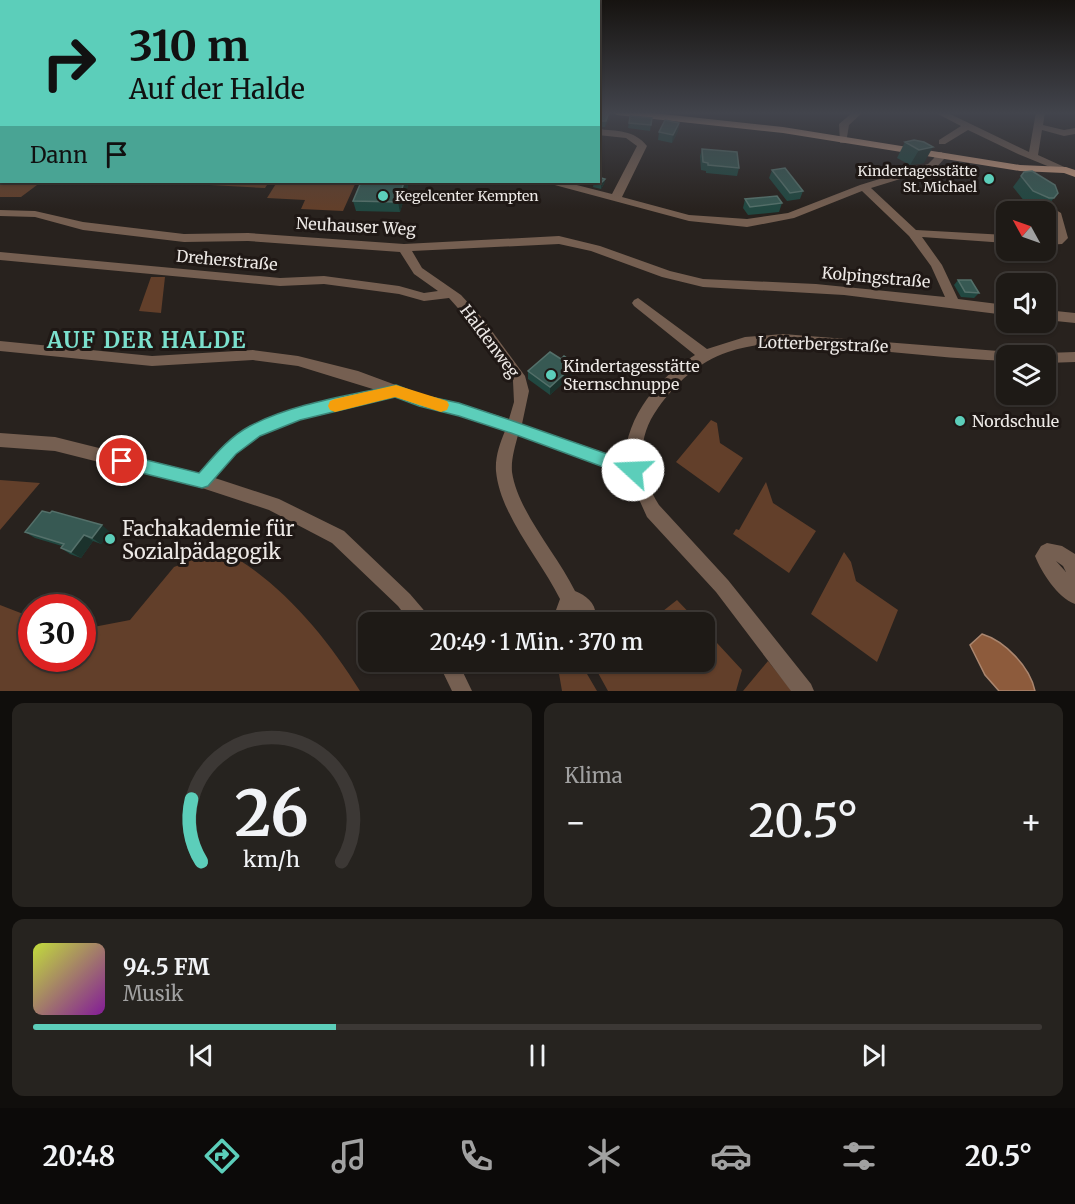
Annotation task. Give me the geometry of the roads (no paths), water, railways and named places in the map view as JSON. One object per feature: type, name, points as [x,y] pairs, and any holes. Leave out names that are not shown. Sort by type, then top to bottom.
[{"type":"main road","points":[[867,144],[1020,168],[1072,171]]},
{"type":"street","points":[[615,199],[641,144]]},
{"type":"street","points":[[1006,144],[1072,171]]},
{"type":"street","points":[[1033,157],[1035,144]]},
{"type":"street","points":[[559,183],[689,218],[747,222],[790,216],[864,187],[932,166],[939,159],[939,154]]},
{"type":"street","points":[[864,187],[913,233],[936,265],[953,301]]},
{"type":"street","name":"Neuhauser Weg","points":[[0,213],[35,214],[83,226],[166,237],[248,237],[404,248],[559,240],[584,245],[635,265],[681,279],[705,284],[742,284]]},
{"type":"street","points":[[1056,213],[1062,238],[1056,241]]},
{"type":"street","points":[[913,233],[996,237]]},
{"type":"street","points":[[415,267],[429,245]]},
{"type":"street","name":"Haldenweg","points":[[404,248],[415,267],[457,298],[478,322],[520,380],[523,390],[522,401],[507,444],[504,471],[510,495],[560,577],[569,598],[566,612]]},
{"type":"street","name":"Dreherstraße","points":[[0,256],[280,282],[324,280],[399,290],[424,297],[449,294]]},
{"type":"street","name":"Kolpingstraße","points":[[742,284],[953,301],[996,308]]},
{"type":"street","points":[[638,303],[705,355]]},
{"type":"street","points":[[1056,316],[1075,318]]},
{"type":"street","name":"Lotterbergstraße","points":[[804,691],[729,594],[652,511],[640,492],[633,470],[636,437],[642,418],[666,387],[705,355],[747,341],[776,339],[996,355]]},
{"type":"street","points":[[0,346],[152,362],[253,355],[298,361],[358,377],[419,400],[459,409],[633,470]]},
{"type":"street","points":[[1056,358],[1075,357]]},
{"type":"street","points":[[202,481],[230,449],[254,431],[299,414],[396,391]]},
{"type":"street","points":[[0,440],[55,444],[202,481],[273,504],[338,537],[404,600],[413,612]]},
{"type":"street","points":[[1075,574],[1074,564],[1066,556],[1054,551],[1047,552],[1044,556],[1049,567],[1075,595]]},
{"type":"street","name":"Haldenweg","points":[[569,598],[579,601],[587,612]]},
{"type":"street","points":[[453,672],[462,691]]},
{"type":"place","name":"Kindertagesstätte St. Michael","points":[[989,179]]},
{"type":"place","name":"Kegelcenter Kempten","points":[[383,196]]},
{"type":"place","name":"Kindertagesstätte Sternschnuppe","points":[[551,375]]},
{"type":"place","name":"Nordschule","points":[[960,421]]},
{"type":"place","name":"Fachakademie für Sozialpädagogik","points":[[110,539]]},
{"type":"district","name":"AUF DER HALDE","points":[[147,340]]}]
